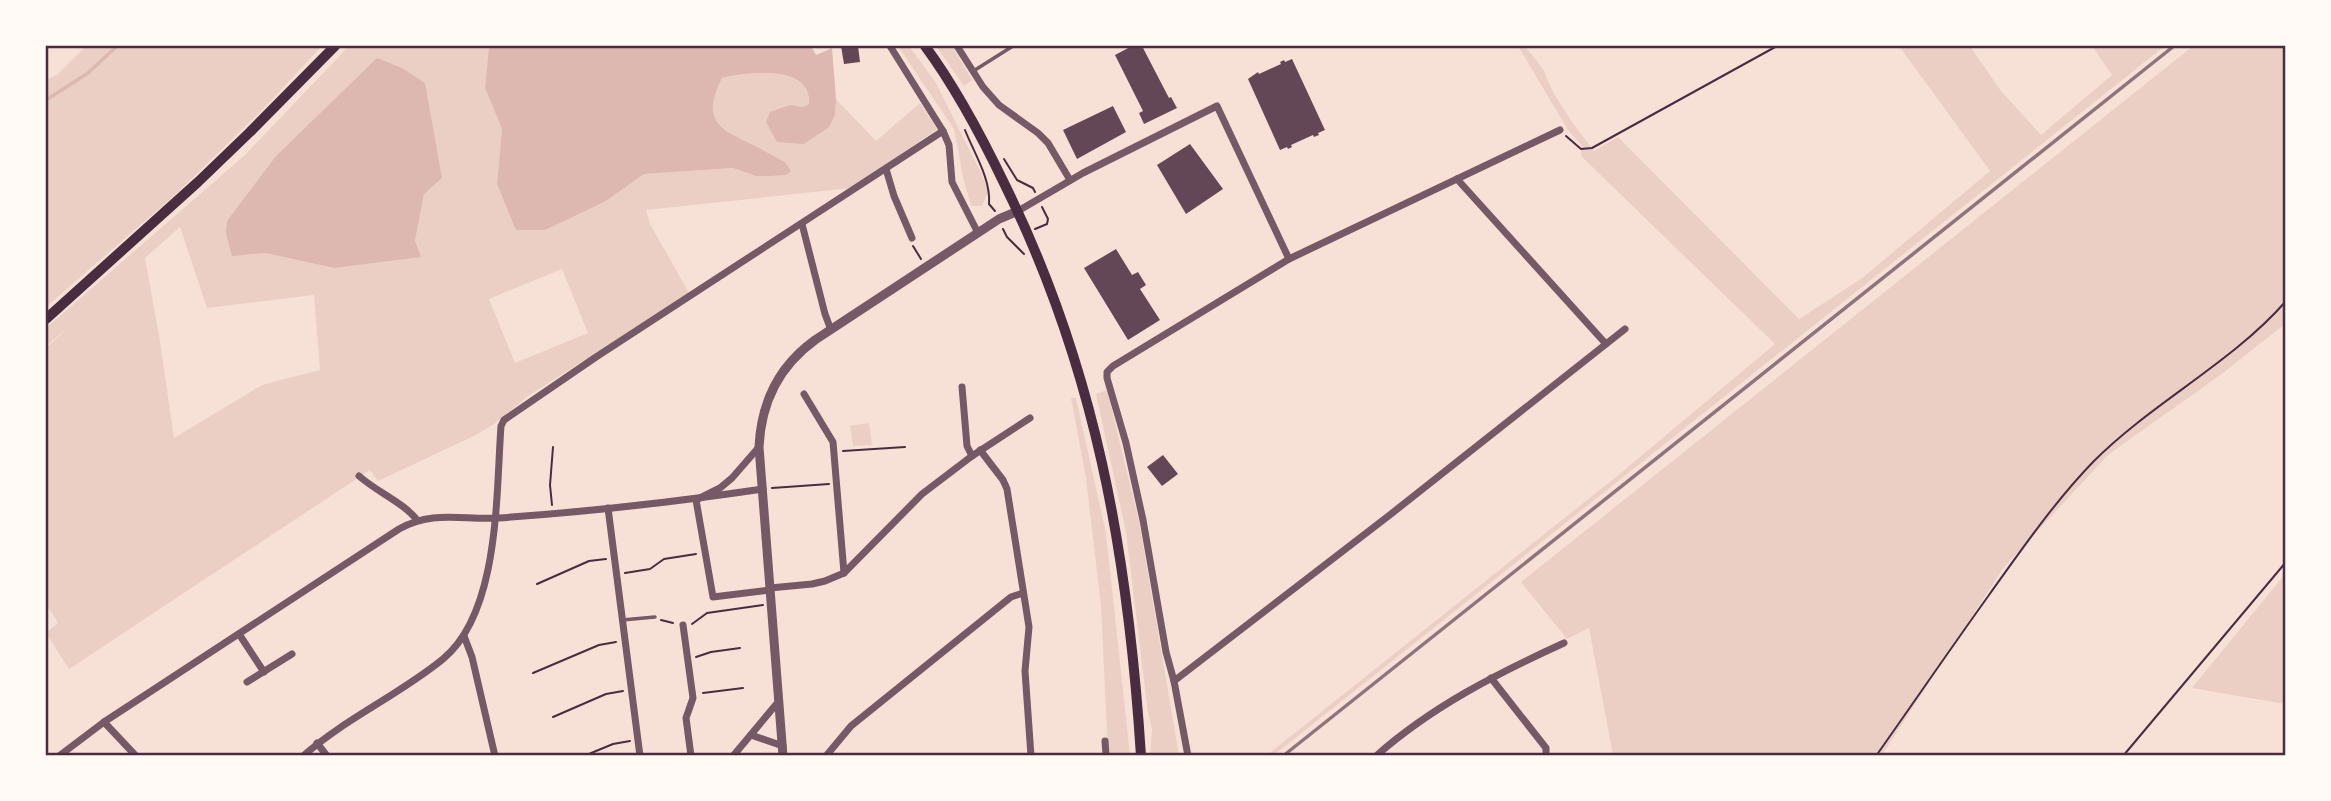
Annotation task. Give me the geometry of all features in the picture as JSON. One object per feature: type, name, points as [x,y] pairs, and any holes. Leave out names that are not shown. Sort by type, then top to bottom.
[{"type":"main road","points":[[46,319],[198,182],[335,46]]},
{"type":"main road","points":[[925,46],[976,126],[1018,211],[1068,336],[1088,401],[1108,483],[1126,599],[1141,755]]},
{"type":"street","points":[[890,46],[943,131],[949,145],[952,181],[978,233]]},
{"type":"street","points":[[957,46],[983,87],[999,105],[1048,143],[1070,180]]},
{"type":"street","points":[[783,751],[759,447],[764,410],[781,374],[803,349],[999,219],[1217,106],[1289,259]]},
{"type":"street","points":[[1188,755],[1140,507],[1107,372],[1289,259],[1560,130]]},
{"type":"street","points":[[303,755],[338,727],[394,695],[443,659],[464,636],[485,579],[496,518],[500,430],[504,420],[943,131]]},
{"type":"street","points":[[886,169],[912,238]]},
{"type":"street","points":[[1457,179],[1606,344]]},
{"type":"street","points":[[802,224],[831,330]]},
{"type":"street","points":[[1174,681],[1625,329]]},
{"type":"street","points":[[961,387],[967,446],[972,456]]},
{"type":"street","points":[[804,394],[832,438],[844,573]]},
{"type":"street","points":[[696,500],[713,597],[825,581],[844,573],[915,501],[980,450],[1030,418]]},
{"type":"street","points":[[696,500],[720,488],[732,478],[759,447]]},
{"type":"street","points":[[980,450],[1007,489],[1028,626],[1025,671],[1031,755]]},
{"type":"street","points":[[359,476],[411,512],[418,520]]},
{"type":"street","points":[[59,755],[104,722],[399,529],[418,520],[439,517],[496,518],[608,508],[696,500],[763,489]]},
{"type":"street","points":[[608,508],[640,755]]},
{"type":"street","points":[[826,755],[851,726],[1011,597],[1023,593]]},
{"type":"street","points":[[683,625],[692,694],[686,718],[691,755]]},
{"type":"street","points":[[239,634],[264,672]]},
{"type":"street","points":[[464,636],[472,657],[495,755]]},
{"type":"street","points":[[1376,755],[1410,727],[1491,678],[1564,643]]},
{"type":"street","points":[[247,682],[292,654]]},
{"type":"street","points":[[1491,678],[1546,748],[1546,755]]},
{"type":"street","points":[[733,755],[779,701]]},
{"type":"street","points":[[104,722],[136,755]]},
{"type":"street","points":[[751,735],[783,751]]},
{"type":"street","points":[[1105,741],[1106,755]]},
{"type":"street","points":[[317,743],[327,755]]},
{"type":"lane","points":[[973,71],[1013,46]]},
{"type":"lane","points":[[622,621],[655,617]]},
{"type":"path","points":[[1560,130],[1581,149],[1592,148],[1777,46]]},
{"type":"path","points":[[961,122],[984,176],[990,194],[989,204]]},
{"type":"path","points":[[1017,180],[1033,188],[1048,219],[1047,224]]},
{"type":"path","points":[[1007,236],[1027,258]]},
{"type":"path","points":[[912,238],[913,248],[927,267]]},
{"type":"path","points":[[1876,755],[2013,561],[2084,472],[2139,422],[2260,327],[2286,301]]},
{"type":"path","points":[[552,512],[550,485],[553,447]]},
{"type":"path","points":[[835,452],[905,447]]},
{"type":"path","points":[[763,489],[837,483]]},
{"type":"path","points":[[615,574],[650,569],[664,559],[704,553]]},
{"type":"path","points":[[537,584],[589,561],[614,558]]},
{"type":"path","points":[[2123,755],[2286,562]]},
{"type":"path","points":[[655,617],[683,625],[691,624],[707,613],[771,604]]},
{"type":"path","points":[[533,673],[599,645],[624,640]]},
{"type":"path","points":[[688,659],[740,648]]},
{"type":"path","points":[[692,694],[743,688]]},
{"type":"path","points":[[553,716],[606,694],[631,690]]},
{"type":"path","points":[[584,755],[613,744],[638,740]]},
{"type":"shaded area","points":[[86,46],[322,46],[265,107],[176,194],[46,307],[46,80],[57,75]]},
{"type":"shaded area","points":[[349,46],[489,46],[485,88],[502,129],[497,184],[606,201],[644,174],[733,168],[756,176],[785,162],[742,141],[715,118],[712,101],[722,78],[761,73],[789,77],[800,82],[807,91],[809,104],[803,107],[790,106],[835,115],[836,99],[876,141],[920,103],[937,129],[852,188],[646,210],[650,224],[689,293],[528,396],[476,435],[378,481],[370,470],[69,669],[46,633],[58,623],[46,604],[46,348],[68,328],[46,346],[46,328],[245,155]],"holes":[[[315,119],[424,194],[415,241],[334,268],[265,253],[276,156]],[[180,227],[207,308],[314,295],[320,370],[262,385],[174,438],[145,258]],[[562,269],[588,333],[515,363],[489,299]]]},
{"type":"shaded area","points":[[489,46],[811,46],[816,55],[832,48],[835,115],[829,127],[804,144],[777,142],[766,122],[770,112],[790,105],[803,107],[809,104],[807,91],[800,82],[776,74],[761,73],[722,78],[713,103],[716,120],[729,132],[785,162],[791,171],[786,175],[756,176],[733,168],[644,174],[606,201],[545,230],[516,230],[497,184],[502,129],[485,88]]},
{"type":"shaded area","points":[[898,46],[909,46],[936,83],[982,175],[988,192],[982,206],[971,206],[954,129]]},
{"type":"shaded area","points":[[936,46],[952,46],[972,80],[964,86]]},
{"type":"shaded area","points":[[1518,46],[1525,46],[1543,69],[1554,94],[1594,151],[1618,137],[1799,319],[1861,279],[1990,171],[1899,46],[1970,46],[2001,91],[2041,135],[2112,75],[2092,46],[2165,46],[1274,755],[1266,756],[1616,477],[1775,344],[1581,156],[1582,146],[1568,130]]},
{"type":"shaded area","points":[[2193,46],[2285,46],[2285,324],[2219,376],[2109,454],[2004,567],[1882,755],[1613,755],[1589,628],[1567,639],[1521,582]]},
{"type":"shaded area","points":[[377,58],[402,68],[425,83],[442,178],[424,194],[415,241],[421,257],[334,268],[265,253],[232,256],[226,234],[227,221],[276,156]]},
{"type":"shaded area","points":[[1107,390],[1139,521],[1179,755],[1150,755],[1152,729],[1126,532],[1096,394]]},
{"type":"shaded area","points":[[1071,398],[1076,398],[1106,533],[1130,755],[1108,755],[1101,606],[1086,478]]},
{"type":"shaded area","points":[[869,423],[872,445],[853,446],[850,426]]},
{"type":"shaded area","points":[[2285,574],[2285,704],[2192,688]]},
{"type":"building","points":[[841,46],[858,46],[860,62],[844,64]]},
{"type":"building","points":[[1132,46],[1142,46],[1177,108],[1144,124],[1139,113],[1143,111],[1115,55]]},
{"type":"building","points":[[1292,59],[1325,130],[1318,133],[1319,135],[1291,145],[1288,149],[1287,147],[1280,150],[1248,79],[1258,72],[1259,74],[1281,64],[1284,60],[1285,62]]},
{"type":"building","points":[[1113,106],[1126,132],[1077,159],[1063,130]]},
{"type":"building","points":[[1190,144],[1223,189],[1186,214],[1157,165]]},
{"type":"building","points":[[1116,249],[1132,275],[1138,272],[1146,285],[1140,289],[1160,320],[1128,340],[1084,268]]},
{"type":"building","points":[[1163,455],[1178,474],[1162,486],[1147,467]]},
{"type":"waterway","points":[[46,100],[88,73],[117,46]]},
{"type":"railway","points":[[1283,756],[2174,46]]}]
